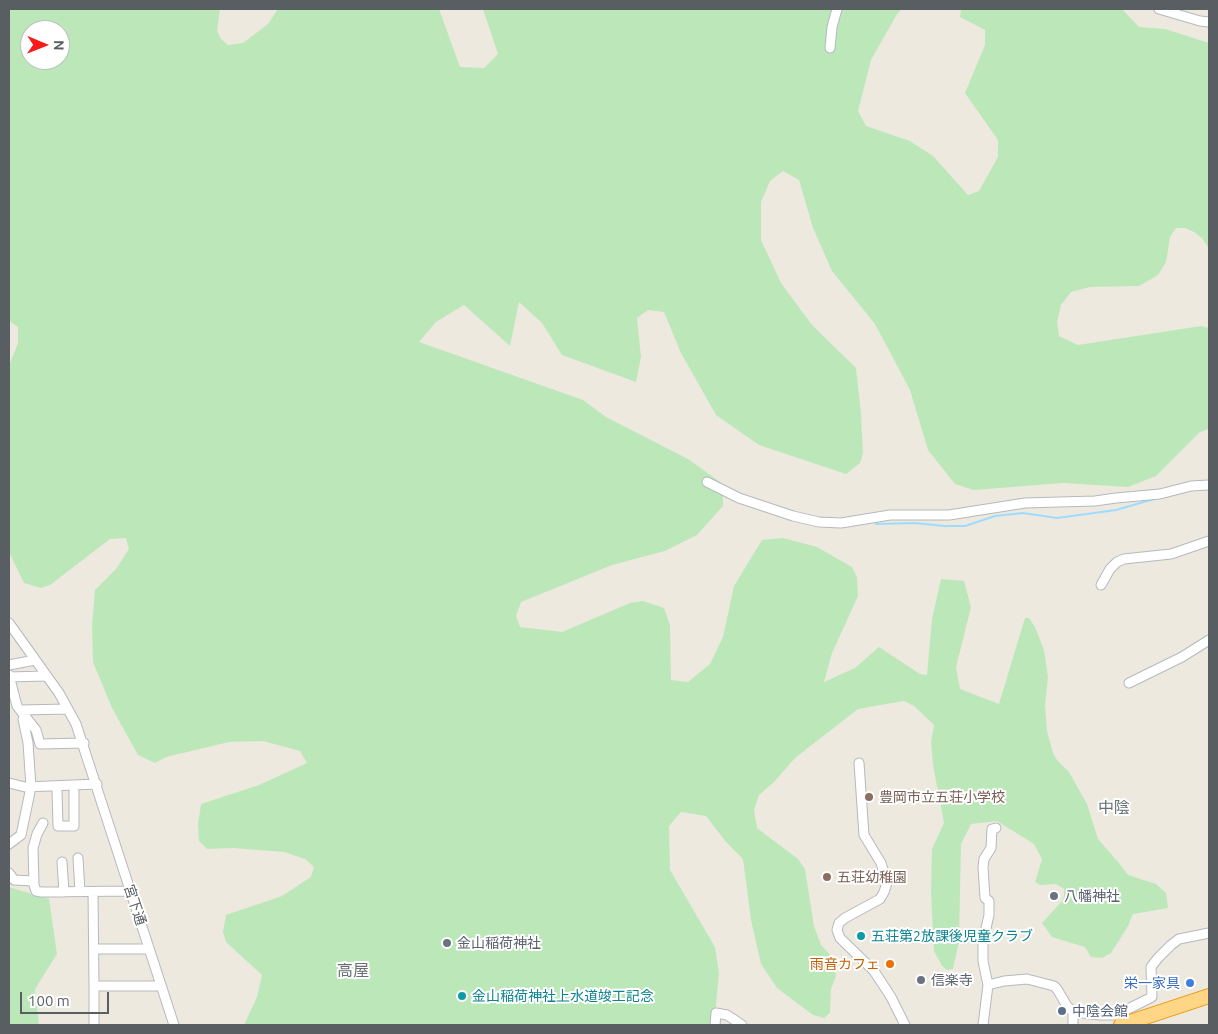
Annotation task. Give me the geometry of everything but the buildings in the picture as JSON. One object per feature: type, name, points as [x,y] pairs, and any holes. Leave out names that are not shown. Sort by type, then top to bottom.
[{"type":"highway","points":[[1122,1025],[1209,996]]},
{"type":"street","points":[[830,48],[832,27],[837,9]]},
{"type":"street","points":[[1158,9],[1209,22]]},
{"type":"street","points":[[707,482],[739,498],[792,516],[819,522],[841,523],[890,515],[949,515],[1025,503],[1095,501],[1160,494],[1192,486],[1209,485]]},
{"type":"street","points":[[1101,585],[1116,562],[1124,559],[1171,554],[1209,541]]},
{"type":"street","name":"宮下通","points":[[9,623],[68,709],[84,743],[174,1025]]},
{"type":"street","points":[[1129,683],[1182,657],[1209,640]]},
{"type":"street","points":[[9,665],[35,660]]},
{"type":"street","points":[[46,676],[9,676],[17,706],[36,730],[40,744],[84,743]]},
{"type":"street","points":[[22,714],[68,709]]},
{"type":"street","points":[[9,844],[21,835],[31,787],[28,743],[22,714]]},
{"type":"street","points":[[859,763],[864,835],[881,863],[887,883],[880,900],[845,918],[839,923],[837,930],[840,938],[874,971],[891,997],[905,1025]]},
{"type":"street","points":[[9,784],[31,787],[98,787]]},
{"type":"street","points":[[74,791],[74,826],[58,826],[55,791],[74,791],[98,787]]},
{"type":"street","points":[[43,823],[33,848],[33,881],[38,892],[131,891]]},
{"type":"street","points":[[983,1025],[988,985],[982,961],[984,936],[990,916],[989,901],[985,898],[984,859],[991,848],[992,829],[996,828]]},
{"type":"street","points":[[78,858],[80,892]]},
{"type":"street","points":[[62,862],[64,892]]},
{"type":"street","points":[[9,873],[14,880],[33,881]]},
{"type":"street","points":[[93,892],[94,1025]]},
{"type":"street","points":[[1159,1012],[1152,997],[1151,967],[1179,939],[1209,933]]},
{"type":"street","points":[[94,949],[149,949]]},
{"type":"street","points":[[988,985],[1004,981],[1027,979],[1054,986],[1073,1012],[1100,1015],[1116,1014],[1152,997]]},
{"type":"street","points":[[94,986],[161,986]]},
{"type":"street","points":[[1073,1012],[1073,1025]]},
{"type":"street","points":[[715,1025],[716,1013],[727,1015],[742,1025]]},
{"type":"green space","points":[[9,9],[220,9],[217,31],[221,39],[228,45],[243,43],[268,24],[278,9],[439,9],[460,67],[484,68],[498,54],[483,9],[902,9],[897,14],[871,60],[858,111],[866,126],[910,141],[933,156],[968,195],[979,191],[998,157],[998,140],[965,93],[985,45],[985,30],[960,17],[961,9],[1122,9],[1139,27],[1165,29],[1209,43],[1209,249],[1202,238],[1194,232],[1185,228],[1176,228],[1170,237],[1166,262],[1158,275],[1139,286],[1090,287],[1071,292],[1061,305],[1057,322],[1059,336],[1078,345],[1201,326],[1209,328],[1209,429],[1200,432],[1156,476],[1128,487],[1063,483],[974,490],[955,484],[928,450],[910,390],[875,324],[832,271],[813,228],[799,180],[783,171],[770,181],[761,202],[761,240],[781,283],[812,325],[856,368],[863,453],[860,463],[846,474],[759,445],[716,415],[681,353],[664,312],[648,310],[637,318],[641,357],[636,382],[562,355],[542,323],[519,302],[510,346],[464,305],[436,322],[419,342],[583,400],[606,417],[688,459],[723,484],[723,506],[697,535],[665,551],[612,565],[521,602],[516,616],[520,627],[562,632],[630,603],[643,601],[664,608],[670,625],[671,680],[688,682],[710,664],[723,637],[734,586],[762,540],[783,538],[817,547],[852,567],[857,577],[858,596],[832,653],[824,682],[855,668],[879,647],[920,674],[927,675],[932,619],[941,579],[964,581],[971,607],[956,667],[960,689],[999,704],[1025,618],[1029,618],[1035,627],[1044,650],[1048,677],[1045,705],[1047,731],[1053,753],[1069,772],[1087,804],[1098,839],[1128,875],[1156,884],[1166,893],[1168,908],[1133,914],[1128,926],[1111,953],[1102,958],[1091,957],[1085,947],[1052,937],[1042,923],[1062,901],[1064,889],[1056,884],[1040,885],[1035,882],[1042,859],[1034,844],[997,821],[971,824],[961,844],[959,941],[953,969],[947,970],[942,966],[934,951],[931,894],[932,849],[944,823],[933,765],[931,742],[934,725],[914,706],[904,701],[858,709],[795,758],[774,782],[759,795],[754,810],[757,828],[798,859],[805,869],[814,926],[821,945],[833,958],[836,976],[831,989],[830,1013],[824,1018],[813,1015],[777,988],[761,964],[751,920],[743,859],[726,842],[706,816],[681,812],[669,826],[670,870],[715,947],[719,973],[714,1025],[244,1025],[257,997],[262,975],[226,942],[223,932],[226,915],[282,896],[311,877],[314,867],[305,859],[284,852],[233,848],[207,849],[199,841],[198,824],[201,804],[259,785],[307,763],[300,751],[263,741],[229,742],[166,757],[155,763],[138,755],[112,708],[93,662],[92,626],[95,590],[116,569],[129,549],[126,538],[110,539],[50,585],[41,588],[24,583],[9,552],[9,366],[18,343],[18,327],[9,321]]},
{"type":"green space","points":[[9,887],[49,899],[57,954],[35,989],[39,1025],[9,1025]]},
{"type":"waterway","points":[[876,524],[915,523],[965,526],[995,516],[1023,513],[1057,518],[1116,510],[1154,499]]},
{"type":"place","name":"豊岡市立五荘小学校","points":[[869,797]]},
{"type":"place","name":"五荘幼稚園","points":[[827,877]]},
{"type":"place","name":"八幡神社","points":[[1054,896]]},
{"type":"place","name":"五荘第2放課後児童クラブ","points":[[861,936]]},
{"type":"place","name":"金山稲荷神社","points":[[447,943]]},
{"type":"place","name":"雨音カフェ","points":[[890,964]]},
{"type":"place","name":"信楽寺","points":[[921,980]]},
{"type":"place","name":"栄一家具","points":[[1190,983]]},
{"type":"place","name":"金山稲荷神社上水道竣工記念","points":[[462,996]]},
{"type":"place","name":"中陰会館","points":[[1062,1011]]},
{"type":"district","name":"中陰","points":[[1114,808]]},
{"type":"district","name":"高屋","points":[[353,971]]}]
